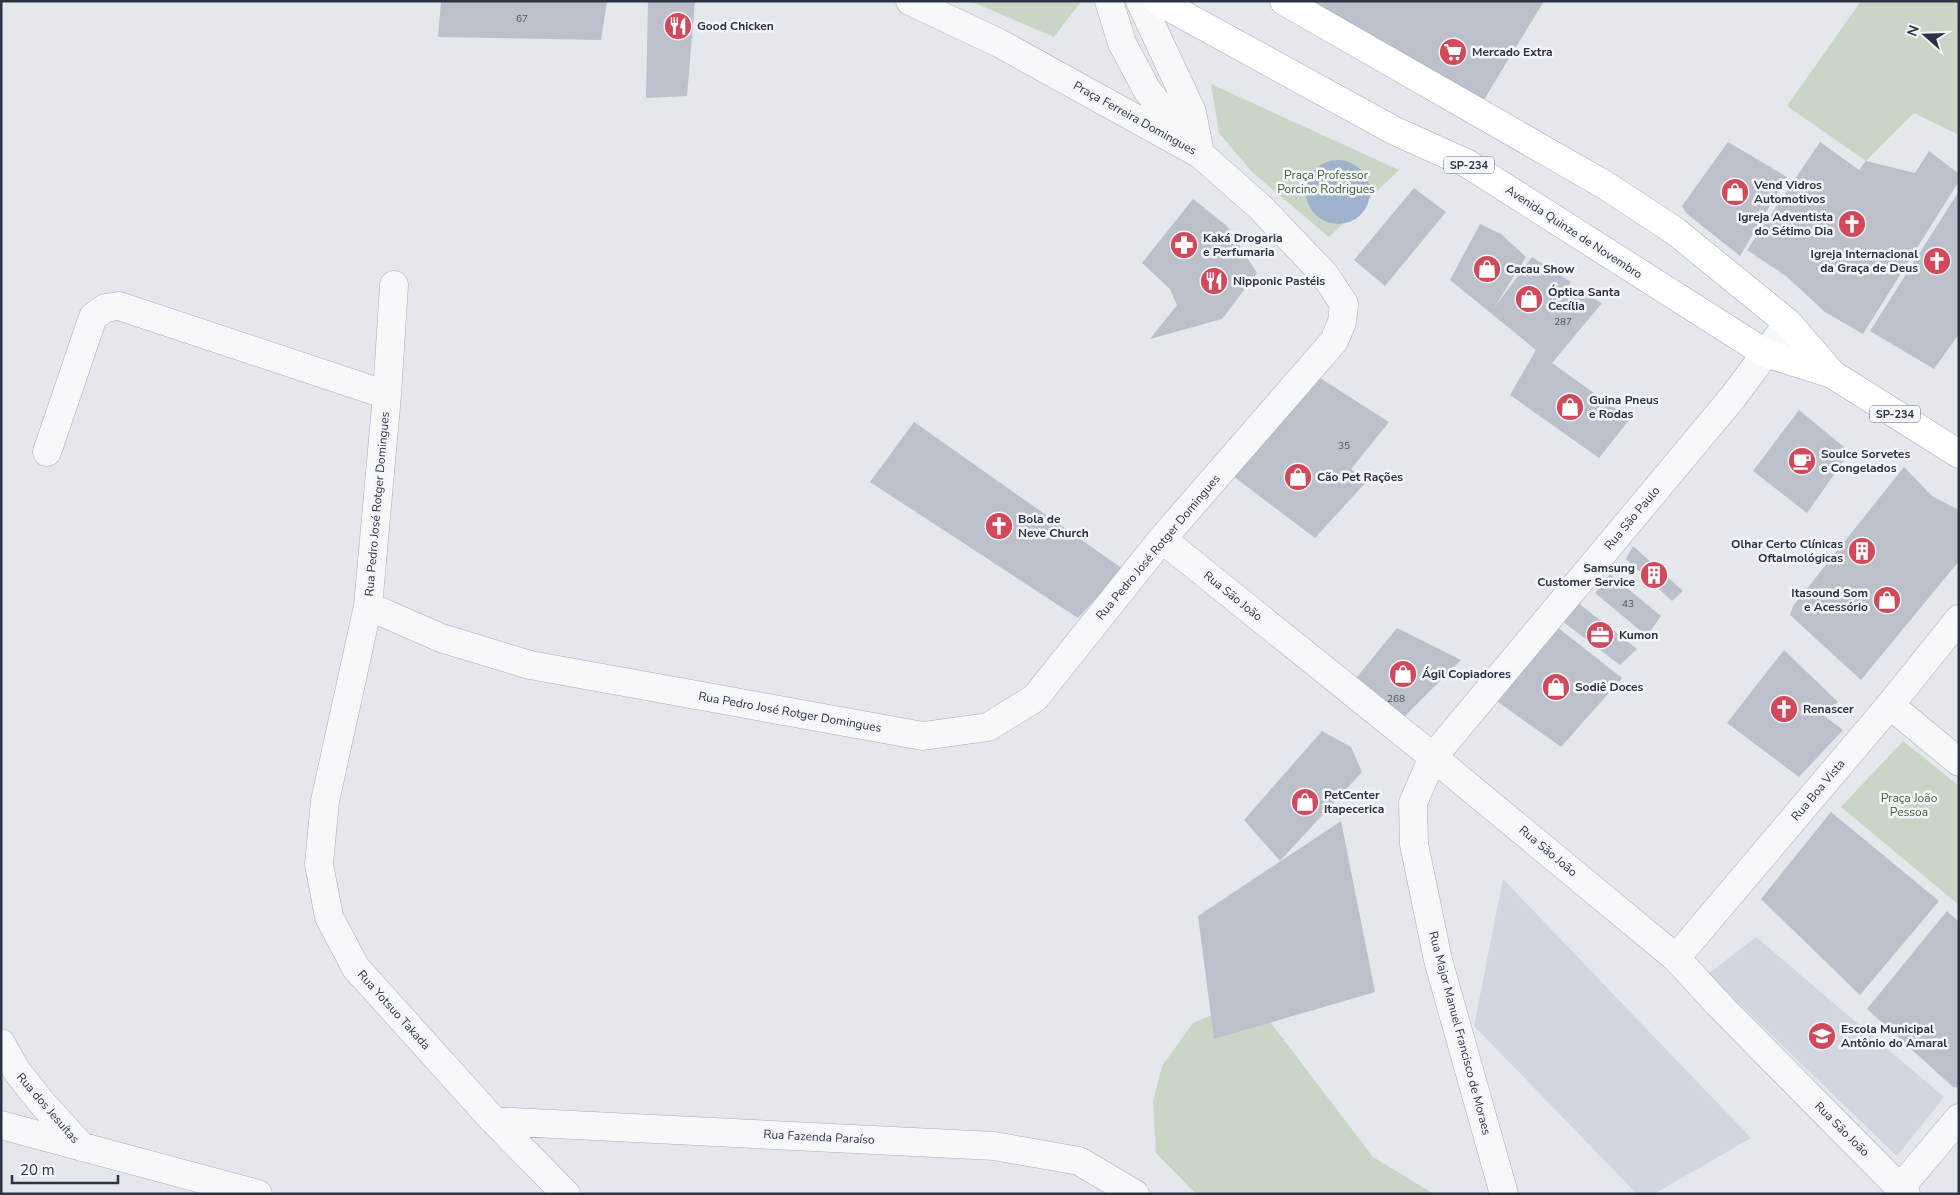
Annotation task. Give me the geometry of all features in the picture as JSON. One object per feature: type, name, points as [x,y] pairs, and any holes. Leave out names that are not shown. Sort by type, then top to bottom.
[{"type":"main road","name":"Avenida Quinze de Novembro","points":[[1158,1],[1395,131],[1468,164],[1765,353],[1832,374],[1959,454]]},
{"type":"main road","name":"Avenida Quinze de Novembro","points":[[1284,1],[1605,185],[1675,231],[1788,323],[1832,374]]},
{"type":"street","name":"Praça Ferreira Domingues","points":[[910,1],[999,43],[1200,154],[1260,207],[1325,275],[1344,304]]},
{"type":"street","points":[[1109,1],[1122,42],[1147,90],[1172,123],[1200,154]]},
{"type":"street","points":[[1140,1],[1192,112],[1200,154]]},
{"type":"street","name":"Rua Pedro José Rotger Domingues","points":[[394,285],[387,395],[368,606],[441,638],[530,666],[924,736],[988,728],[1035,698],[1162,539],[1334,341],[1342,322],[1344,304]]},
{"type":"street","points":[[47,452],[93,317],[105,308],[119,306],[387,395]]},
{"type":"street","name":"Rua São Paulo","points":[[1433,756],[1733,397],[1788,323]]},
{"type":"street","name":"Rua São João","points":[[1162,539],[1433,756],[1676,958],[1722,1008],[1903,1191]]},
{"type":"street","name":"Rua Yotsuo Takada","points":[[368,606],[325,801],[319,864],[329,917],[356,968],[494,1121],[566,1194]]},
{"type":"street","name":"Rua Boa Vista","points":[[1676,958],[1890,705],[1959,619]]},
{"type":"street","points":[[1890,705],[1959,762]]},
{"type":"street","name":"Rua Major Manuel Francisco de Moraes","points":[[1433,756],[1414,803],[1414,844],[1438,960],[1504,1194]]},
{"type":"street","name":"Rua dos Jesuítas","points":[[1,1043],[16,1070],[42,1103],[82,1147]]},
{"type":"street","points":[[1903,1191],[1959,1118]]},
{"type":"street","name":"Rua Fazenda Paraíso","points":[[494,1121],[994,1146],[1079,1161],[1134,1194]]},
{"type":"street","points":[[1,1125],[258,1194]]},
{"type":"shaded area","points":[[1503,879],[1751,1138],[1654,1194],[1637,1194],[1474,1026]]},
{"type":"shaded area","name":"Escola Municipal Antônio do Amaral","points":[[1756,937],[1944,1097],[1897,1156],[1708,974]]},
{"type":"green space","points":[[970,1],[1074,1],[1080,3],[1054,37]]},
{"type":"green space","points":[[1861,1],[1959,1],[1959,135],[1914,113],[1866,161],[1787,106]]},
{"type":"green space","name":"Praça Professor Porcino Rodrigues","points":[[1211,84],[1399,170],[1329,237],[1252,172],[1219,133]]},
{"type":"green space","name":"Praça João Pessoa","points":[[1903,741],[1959,786],[1959,905],[1841,807]]},
{"type":"green space","points":[[1252,998],[1373,1157],[1434,1194],[1196,1194],[1156,1153],[1153,1102],[1162,1066],[1193,1023]]},
{"type":"water","points":[[1332,160],[1344,160],[1361,169],[1368,180],[1370,192],[1368,204],[1361,215],[1344,224],[1332,224],[1320,219],[1311,210],[1306,198],[1306,186],[1311,174],[1320,165]]},
{"type":"building","points":[[441,1],[607,1],[601,40],[438,37]]},
{"type":"building","points":[[648,1],[695,1],[687,96],[646,98]]},
{"type":"building","name":"Mercado Extra","points":[[1305,1],[1544,1],[1482,103]]},
{"type":"building","name":"Vend Vidros Automotivos","points":[[1728,142],[1787,177],[1740,256],[1686,213],[1682,206]]},
{"type":"building","points":[[1820,142],[1859,170],[1866,161],[1915,173],[1929,151],[1959,174],[1959,181],[1863,334],[1825,312],[1786,276],[1747,250]]},
{"type":"building","points":[[1414,188],[1446,212],[1385,286],[1354,260]]},
{"type":"building","name":"Igreja Internacional da Graça de Deus","points":[[1959,191],[1959,334],[1934,369],[1870,331]]},
{"type":"building","name":"Nipponic Pastéis","points":[[1193,199],[1227,226],[1257,273],[1222,319],[1150,339],[1177,305],[1170,289],[1142,263]]},
{"type":"building","points":[[1480,224],[1501,234],[1526,257],[1494,308],[1532,257],[1571,282],[1568,286],[1602,303],[1552,363],[1630,419],[1599,458],[1510,395],[1536,350],[1450,280]]},
{"type":"building","name":"Cão Pet Rações","points":[[1320,378],[1389,422],[1351,469],[1367,481],[1315,538],[1229,473],[1278,417]]},
{"type":"building","name":"SouIce Sorvetes e Congelados","points":[[1799,410],[1850,452],[1807,513],[1753,471]]},
{"type":"building","name":"Bola de Neve Church","points":[[914,422],[1123,569],[1078,618],[870,482]]},
{"type":"building","name":"Itasound Som e Acessório","points":[[1904,467],[1932,496],[1959,510],[1959,561],[1861,680],[1790,615],[1793,606]]},
{"type":"building","name":"Samsung Customer Service","points":[[1633,546],[1683,591],[1672,601],[1626,559]]},
{"type":"building","points":[[1610,574],[1661,616],[1647,636],[1595,593]]},
{"type":"building","name":"Kumon","points":[[1573,599],[1637,649],[1620,665],[1562,621]]},
{"type":"building","name":"Sodiê Doces","points":[[1552,623],[1622,678],[1561,747],[1491,697]]},
{"type":"building","name":"Ágil Copiadores","points":[[1397,628],[1461,660],[1395,726],[1348,688]]},
{"type":"building","name":"Renascer","points":[[1784,650],[1838,702],[1823,715],[1843,730],[1799,777],[1727,723]]},
{"type":"building","points":[[1322,731],[1351,747],[1362,772],[1280,861],[1244,820]]},
{"type":"building","points":[[1831,812],[1939,901],[1860,995],[1761,899]]},
{"type":"building","points":[[1341,821],[1375,992],[1214,1039],[1198,916]]},
{"type":"building","points":[[1947,911],[1959,922],[1959,1088],[1953,1087],[1867,1009]]},
{"type":"place","name":"Good Chicken","points":[[678,26]]},
{"type":"place","name":"Mercado Extra","points":[[1453,52]]},
{"type":"place","name":"Vend Vidros Automotivos","points":[[1735,192]]},
{"type":"place","name":"Igreja Adventista do Sétimo Dia","points":[[1852,224]]},
{"type":"place","name":"Kaká Drogaria e Perfumaria","points":[[1184,245]]},
{"type":"place","name":"Igreja Internacional da Graça de Deus","points":[[1937,261]]},
{"type":"place","name":"Cacau Show","points":[[1487,269]]},
{"type":"place","name":"Nipponic Pastéis","points":[[1214,281]]},
{"type":"place","name":"Óptica Santa Cecília","points":[[1529,299]]},
{"type":"place","name":"Guina Pneus e Rodas","points":[[1570,407]]},
{"type":"place","name":"SouIce Sorvetes e Congelados","points":[[1802,461]]},
{"type":"place","name":"Cão Pet Rações","points":[[1298,477]]},
{"type":"place","name":"Bola de Neve Church","points":[[999,526]]},
{"type":"place","name":"Olhar Certo Clínicas Oftalmológicas","points":[[1862,551]]},
{"type":"place","name":"Samsung Customer Service","points":[[1654,575]]},
{"type":"place","name":"Itasound Som e Acessório","points":[[1887,600]]},
{"type":"place","name":"Kumon","points":[[1600,635]]},
{"type":"place","name":"Ágil Copiadores","points":[[1403,674]]},
{"type":"place","name":"Sodiê Doces","points":[[1556,687]]},
{"type":"place","name":"Renascer","points":[[1784,709]]},
{"type":"place","name":"PetCenter Itapecerica","points":[[1305,802]]},
{"type":"place","name":"Escola Municipal Antônio do Amaral","points":[[1822,1036]]}]
